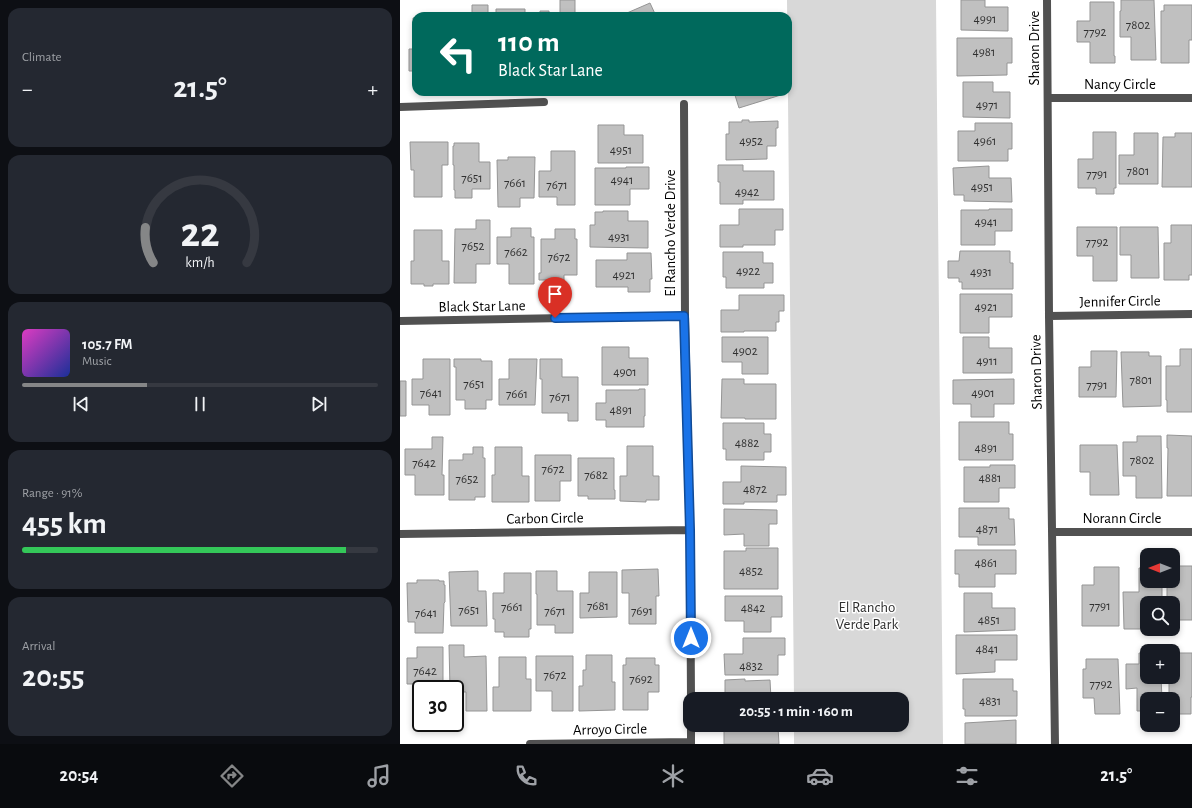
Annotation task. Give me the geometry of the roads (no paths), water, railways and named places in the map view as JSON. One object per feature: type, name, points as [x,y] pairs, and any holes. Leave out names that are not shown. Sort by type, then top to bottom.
[{"type":"street","name":"Sharon Drive","points":[[1047,0],[1049,316],[1055,744]]},
{"type":"street","name":"Nancy Circle","points":[[1048,98],[1192,98]]},
{"type":"street","points":[[400,107],[544,102]]},
{"type":"street","name":"El Rancho Verde Drive","points":[[684,104],[684,316],[690,530],[691,692]]},
{"type":"street","name":"Jennifer Circle","points":[[1049,316],[1192,314]]},
{"type":"street","name":"Black Star Lane","points":[[400,321],[684,316]]},
{"type":"street","name":"Carbon Circle","points":[[400,534],[690,530]]},
{"type":"street","name":"Norann Circle","points":[[1052,532],[1192,532]]},
{"type":"street","points":[[691,732],[691,743]]},
{"type":"street","name":"Arroyo Circle","points":[[530,744],[691,743]]},
{"type":"park label","name":"El Rancho Verde Park","points":[[867,616]]}]
